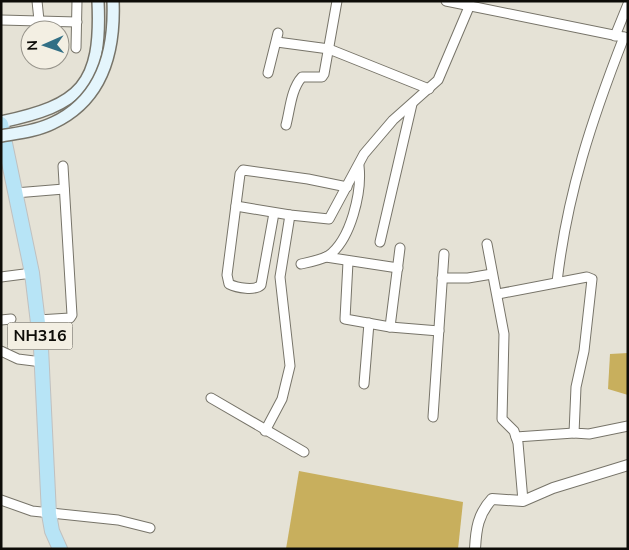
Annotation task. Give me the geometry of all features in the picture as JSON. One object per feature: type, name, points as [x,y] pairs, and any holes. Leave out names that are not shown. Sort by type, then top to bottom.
[{"type":"highway","name":"NH316","points":[[1,123],[4,152],[32,273],[42,362],[49,514],[52,531],[60,549]]},
{"type":"main road","points":[[1,123],[48,111],[75,94],[84,84],[90,73],[97,46],[98,1]]},
{"type":"main road","points":[[1,136],[52,124],[70,114],[92,94],[99,81],[111,42],[113,1]]},
{"type":"street","points":[[37,1],[39,20]]},
{"type":"street","points":[[76,48],[77,1]]},
{"type":"street","points":[[286,125],[292,96],[302,77],[322,77],[337,1]]},
{"type":"street","points":[[446,1],[622,37]]},
{"type":"street","points":[[557,282],[574,179],[622,37],[628,4]]},
{"type":"street","points":[[236,206],[290,216],[329,219],[348,187],[364,154],[393,120],[430,89],[444,70],[470,7]]},
{"type":"street","points":[[1,20],[20,20]]},
{"type":"street","points":[[70,22],[77,22]]},
{"type":"street","points":[[268,73],[278,38],[329,49],[430,89]]},
{"type":"street","points":[[380,242],[412,104]]},
{"type":"street","points":[[326,257],[347,234],[360,184],[359,165]]},
{"type":"street","points":[[38,320],[70,318],[72,315],[63,166]]},
{"type":"street","points":[[274,213],[261,285],[254,288],[232,286],[229,284],[227,275],[240,174],[246,169],[348,187]]},
{"type":"street","points":[[15,193],[64,189]]},
{"type":"street","points":[[266,431],[282,399],[290,366],[280,277],[290,216]]},
{"type":"street","points":[[487,244],[492,274],[498,294],[504,334],[502,419],[516,436],[523,501]]},
{"type":"street","points":[[390,327],[400,248]]},
{"type":"street","points":[[434,418],[444,254]]},
{"type":"street","points":[[301,264],[326,257],[348,262],[398,268]]},
{"type":"street","points":[[348,262],[344,316],[349,320],[390,327],[439,331]]},
{"type":"street","points":[[1,278],[32,273]]},
{"type":"street","points":[[442,278],[468,278],[492,274]]},
{"type":"street","points":[[498,294],[587,277],[592,279],[583,358],[576,387],[574,434]]},
{"type":"street","points":[[364,384],[369,323]]},
{"type":"street","points":[[1,351],[18,359],[42,362]]},
{"type":"street","points":[[211,398],[304,452]]},
{"type":"street","points":[[516,436],[589,434],[628,426]]},
{"type":"street","points":[[475,549],[478,520],[484,508],[492,499],[523,501],[553,488],[628,465]]},
{"type":"street","points":[[1,500],[49,514],[118,520],[150,528]]},
{"type":"shaded area","points":[[628,353],[628,395],[608,389],[610,354]]},
{"type":"shaded area","points":[[299,471],[463,502],[458,549],[286,549]]}]
